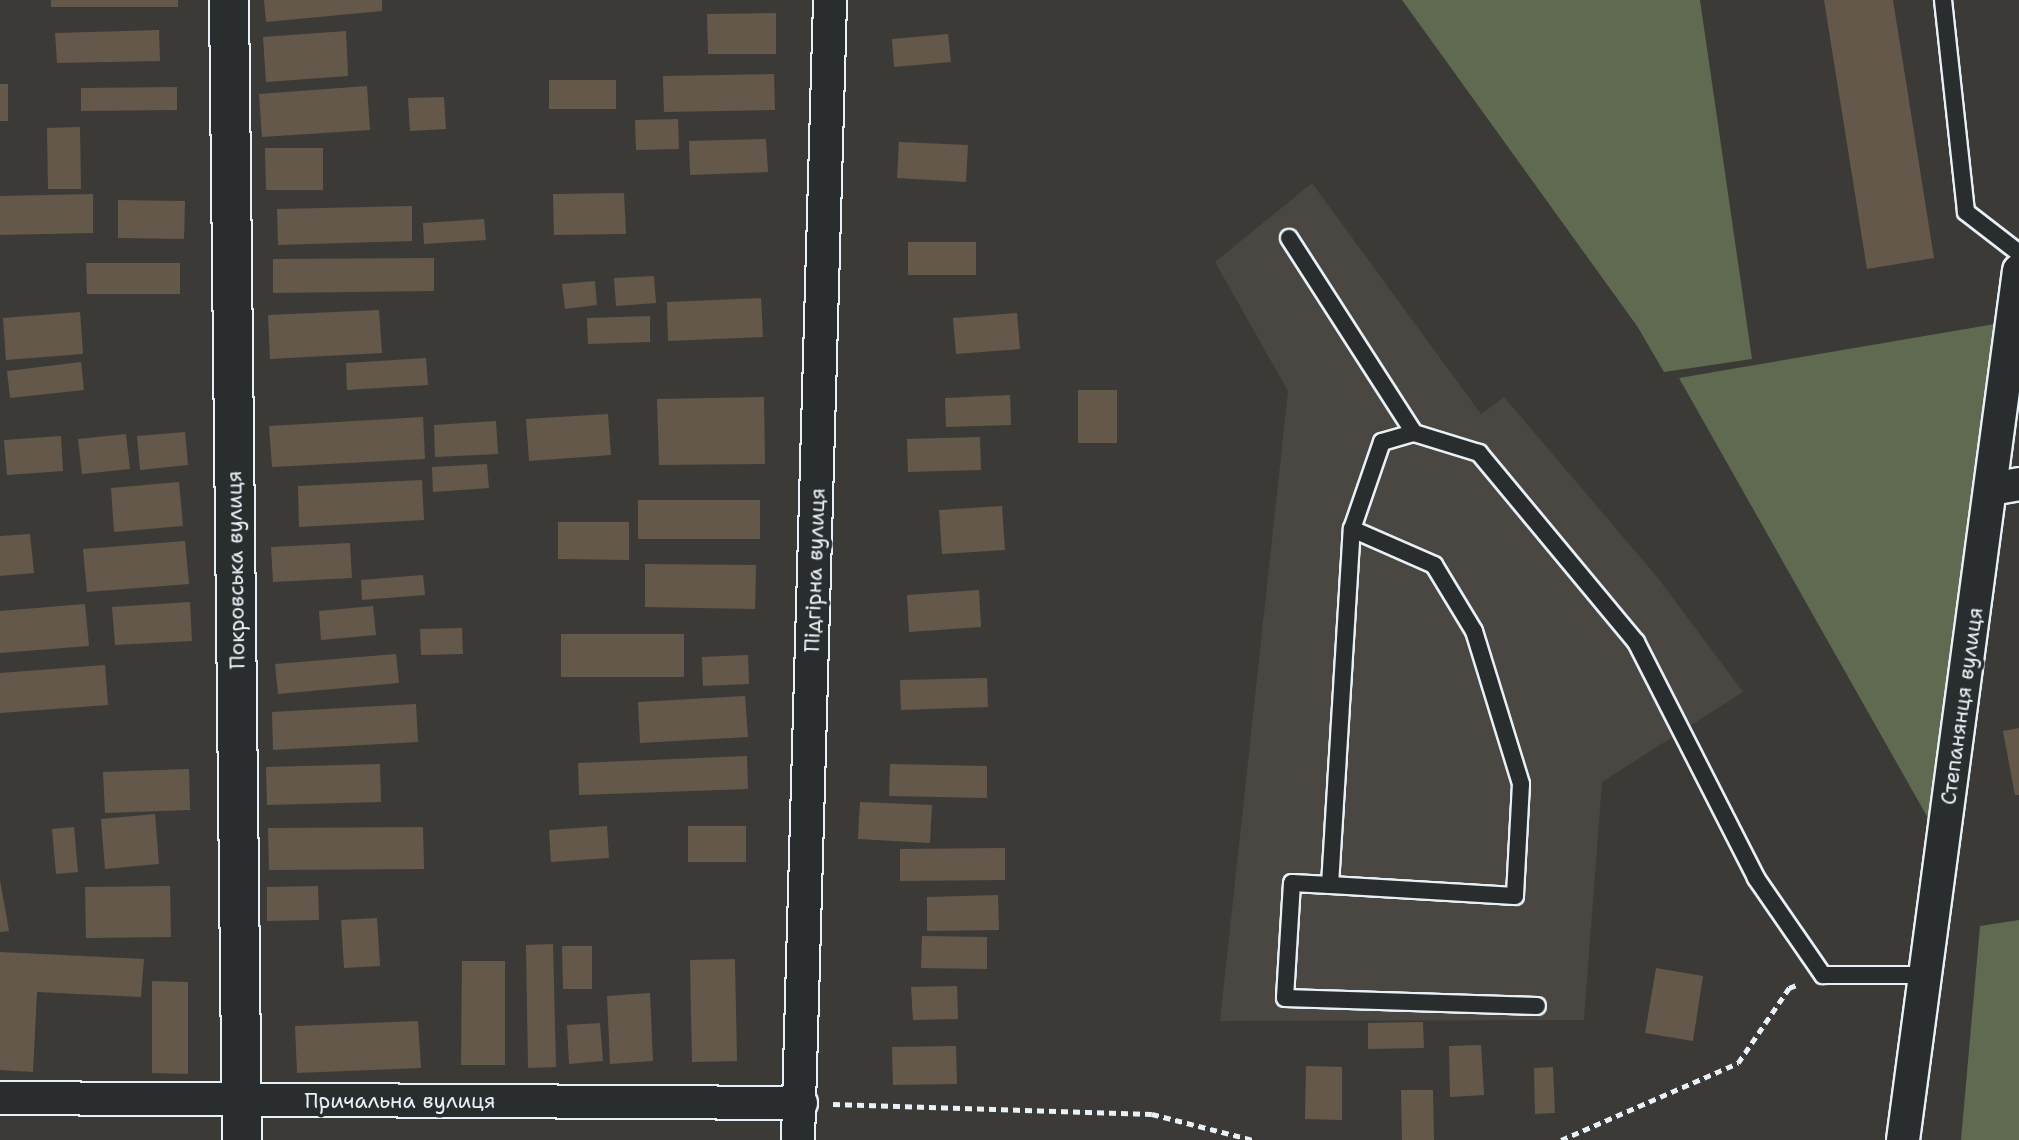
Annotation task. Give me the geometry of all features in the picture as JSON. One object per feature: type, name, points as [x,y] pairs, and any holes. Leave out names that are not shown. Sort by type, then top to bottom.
[{"type":"street","name":"Покровська вулиця","points":[[229,0],[242,1140]]},
{"type":"street","name":"Підгірна вулиця","points":[[798,1140],[830,0]]},
{"type":"street","name":"Степанянця вулиця","points":[[1903,1140],[2005,486],[2019,271]]},
{"type":"street","name":"Причальна вулиця","points":[[0,1098],[800,1103]]},
{"type":"lane","points":[[1943,0],[1966,212],[2019,253]]},
{"type":"lane","points":[[1289,238],[1414,433]]},
{"type":"lane","points":[[1330,885],[1352,529],[1382,442],[1414,433],[1479,453],[1636,642],[1756,878],[1823,975],[1927,975]]},
{"type":"lane","points":[[1352,529],[1434,565],[1474,631],[1521,784],[1515,896],[1292,883],[1284,998],[1537,1006]]},
{"type":"path","points":[[1561,1140],[1738,1063],[1789,988],[1823,975]]},
{"type":"path","points":[[800,1103],[1152,1114],[1252,1140]]},
{"type":"shaded area","points":[[1312,183],[1481,414],[1504,397],[1658,578],[1743,692],[1602,782],[1584,1020],[1220,1021],[1288,391],[1215,262]]},
{"type":"green space","points":[[1402,0],[1700,0],[1752,359],[1664,372],[1637,326]]},
{"type":"green space","points":[[1995,324],[1933,827],[1679,378]]},
{"type":"green space","points":[[2019,920],[2019,1140],[1961,1140],[1980,926]]},
{"type":"building","points":[[51,0],[178,0],[178,7],[51,7]]},
{"type":"building","points":[[264,0],[382,0],[382,11],[266,22]]},
{"type":"building","points":[[1824,0],[1893,0],[1934,258],[1867,269]]},
{"type":"building","points":[[776,13],[776,54],[708,54],[707,14]]},
{"type":"building","points":[[159,30],[160,61],[57,63],[55,33]]},
{"type":"building","points":[[346,31],[348,76],[266,82],[263,37]]},
{"type":"building","points":[[948,34],[951,62],[894,67],[892,39]]},
{"type":"building","points":[[774,74],[775,110],[664,112],[663,76]]},
{"type":"building","points":[[549,80],[616,80],[616,109],[549,109]]},
{"type":"building","points":[[0,84],[8,84],[8,121],[0,121]]},
{"type":"building","points":[[367,86],[370,130],[262,137],[259,94]]},
{"type":"building","points":[[177,87],[177,110],[81,111],[81,88]]},
{"type":"building","points":[[444,97],[446,129],[410,131],[408,98]]},
{"type":"building","points":[[678,119],[679,149],[636,150],[635,120]]},
{"type":"building","points":[[80,127],[81,189],[48,189],[47,128]]},
{"type":"building","points":[[766,139],[768,172],[690,175],[689,141]]},
{"type":"building","points":[[899,142],[968,145],[966,182],[897,178]]},
{"type":"building","points":[[265,148],[323,148],[323,190],[266,190]]},
{"type":"building","points":[[624,193],[626,234],[554,235],[553,194]]},
{"type":"building","points":[[93,194],[93,233],[0,235],[0,196]]},
{"type":"building","points":[[118,200],[185,201],[184,239],[118,238]]},
{"type":"building","points":[[412,206],[412,241],[278,245],[277,209]]},
{"type":"building","points":[[484,219],[486,240],[424,244],[423,223]]},
{"type":"building","points":[[908,242],[976,242],[976,275],[908,275]]},
{"type":"building","points":[[434,258],[434,291],[273,293],[273,259]]},
{"type":"building","points":[[86,263],[180,263],[180,294],[87,294]]},
{"type":"building","points":[[654,276],[656,303],[616,306],[614,278]]},
{"type":"building","points":[[595,281],[597,305],[565,309],[562,284]]},
{"type":"building","points":[[761,298],[763,337],[668,341],[667,302]]},
{"type":"building","points":[[379,310],[382,353],[270,359],[268,315]]},
{"type":"building","points":[[80,312],[83,354],[6,360],[3,318]]},
{"type":"building","points":[[1017,313],[1020,349],[956,354],[953,318]]},
{"type":"building","points":[[650,316],[650,342],[588,344],[587,318]]},
{"type":"building","points":[[426,358],[428,385],[347,390],[346,363]]},
{"type":"building","points":[[81,362],[84,390],[10,398],[7,371]]},
{"type":"building","points":[[1078,390],[1117,390],[1117,443],[1078,443]]},
{"type":"building","points":[[1010,395],[1011,425],[946,427],[945,398]]},
{"type":"building","points":[[764,397],[765,464],[659,465],[657,399]]},
{"type":"building","points":[[608,414],[611,455],[529,461],[526,419]]},
{"type":"building","points":[[423,417],[425,459],[272,467],[269,426]]},
{"type":"building","points":[[496,421],[498,454],[435,457],[434,425]]},
{"type":"building","points":[[185,432],[188,465],[140,470],[137,436]]},
{"type":"building","points":[[126,434],[130,469],[82,474],[78,439]]},
{"type":"building","points":[[61,436],[63,471],[7,475],[4,440]]},
{"type":"building","points":[[980,437],[981,470],[908,472],[907,439]]},
{"type":"building","points":[[487,464],[489,488],[433,492],[432,467]]},
{"type":"building","points":[[422,480],[424,520],[299,527],[298,486]]},
{"type":"building","points":[[179,482],[183,526],[114,532],[111,488]]},
{"type":"building","points":[[638,500],[760,500],[760,539],[638,539]]},
{"type":"building","points":[[1002,506],[1005,550],[942,554],[939,510]]},
{"type":"building","points":[[558,522],[629,522],[629,560],[558,559]]},
{"type":"building","points":[[30,534],[34,573],[0,576],[0,536]]},
{"type":"building","points":[[185,541],[189,584],[87,592],[83,549]]},
{"type":"building","points":[[350,543],[352,578],[273,582],[271,547]]},
{"type":"building","points":[[645,564],[756,565],[755,609],[645,607]]},
{"type":"building","points":[[423,575],[425,595],[362,600],[361,580]]},
{"type":"building","points":[[979,590],[981,627],[909,632],[907,595]]},
{"type":"building","points":[[190,602],[192,641],[115,645],[112,607]]},
{"type":"building","points":[[85,604],[89,646],[0,653],[0,611]]},
{"type":"building","points":[[373,606],[376,635],[321,640],[319,611]]},
{"type":"building","points":[[462,628],[463,654],[421,655],[420,629]]},
{"type":"building","points":[[561,634],[684,634],[684,677],[561,677]]},
{"type":"building","points":[[396,654],[399,683],[278,694],[275,664]]},
{"type":"building","points":[[748,655],[749,684],[703,686],[702,657]]},
{"type":"building","points":[[105,665],[108,705],[0,713],[0,673]]},
{"type":"building","points":[[987,678],[988,707],[901,710],[900,680]]},
{"type":"building","points":[[745,696],[748,737],[640,743],[638,702]]},
{"type":"building","points":[[416,704],[418,742],[273,750],[272,712]]},
{"type":"building","points":[[2019,728],[2019,795],[2015,795],[2003,731]]},
{"type":"building","points":[[747,756],[748,789],[579,795],[578,763]]},
{"type":"building","points":[[380,764],[381,802],[267,805],[266,767]]},
{"type":"building","points":[[890,764],[987,766],[987,798],[889,796]]},
{"type":"building","points":[[189,769],[190,810],[105,813],[103,772]]},
{"type":"building","points":[[860,802],[932,805],[930,843],[858,839]]},
{"type":"building","points":[[155,814],[159,864],[105,869],[101,819]]},
{"type":"building","points":[[607,826],[609,858],[551,862],[549,830]]},
{"type":"building","points":[[688,826],[746,826],[746,862],[688,862]]},
{"type":"building","points":[[74,827],[78,872],[56,874],[52,829]]},
{"type":"building","points":[[423,827],[424,869],[269,870],[268,828]]},
{"type":"building","points":[[1005,848],[1005,880],[900,881],[900,849]]},
{"type":"building","points":[[0,880],[9,931],[0,932]]},
{"type":"building","points":[[170,886],[171,937],[86,938],[85,887]]},
{"type":"building","points":[[318,886],[319,920],[267,921],[267,887]]},
{"type":"building","points":[[998,895],[999,930],[927,931],[927,897]]},
{"type":"building","points":[[377,918],[380,966],[344,968],[341,920]]},
{"type":"building","points":[[922,936],[987,937],[987,969],[921,968]]},
{"type":"building","points":[[553,944],[556,1067],[528,1068],[526,945]]},
{"type":"building","points":[[562,946],[592,946],[592,989],[563,989]]},
{"type":"building","points":[[0,952],[144,959],[141,997],[37,992],[33,1072],[0,1070]]},
{"type":"building","points":[[735,959],[737,1061],[692,1062],[690,960]]},
{"type":"building","points":[[462,961],[505,961],[505,1065],[461,1065]]},
{"type":"building","points":[[1656,968],[1703,976],[1693,1041],[1645,1033]]},
{"type":"building","points":[[152,981],[188,982],[188,1074],[152,1073]]},
{"type":"building","points":[[957,986],[958,1019],[913,1020],[911,987]]},
{"type":"building","points":[[650,993],[653,1061],[610,1064],[607,996]]},
{"type":"building","points":[[418,1021],[421,1068],[297,1073],[295,1026]]},
{"type":"building","points":[[1423,1022],[1424,1048],[1368,1049],[1368,1023]]},
{"type":"building","points":[[600,1023],[603,1061],[569,1064],[567,1025]]},
{"type":"building","points":[[1481,1045],[1484,1095],[1450,1097],[1449,1046]]},
{"type":"building","points":[[956,1046],[957,1084],[893,1085],[892,1047]]},
{"type":"building","points":[[1306,1066],[1342,1067],[1342,1120],[1305,1119]]},
{"type":"building","points":[[1553,1067],[1555,1113],[1535,1114],[1534,1068]]},
{"type":"building","points":[[1401,1090],[1433,1090],[1434,1140],[1402,1140]]}]
